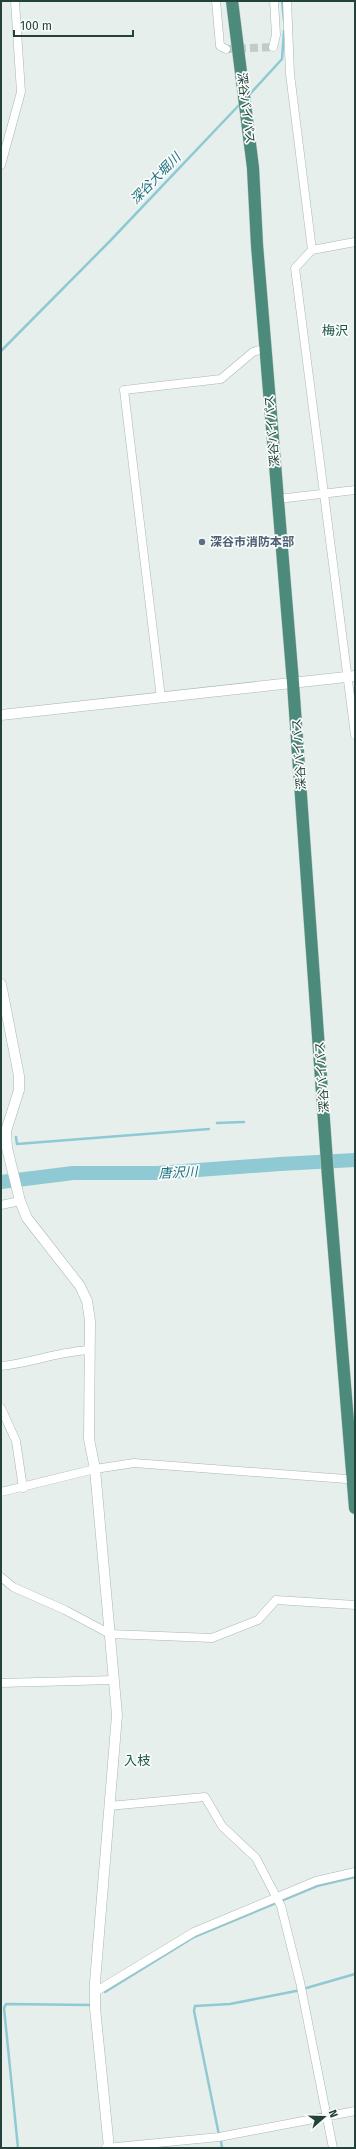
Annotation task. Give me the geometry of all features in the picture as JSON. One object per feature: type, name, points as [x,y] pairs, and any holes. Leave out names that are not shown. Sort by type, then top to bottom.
[{"type":"highway","name":"深谷バイパス","points":[[232,1],[253,168],[293,683],[328,1177],[355,1508]]},
{"type":"street","points":[[1,165],[21,92],[15,1]]},
{"type":"street","points":[[216,1],[220,46],[226,50]]},
{"type":"street","points":[[273,47],[276,36],[274,1]]},
{"type":"street","points":[[287,1],[290,74],[312,250]]},
{"type":"street","points":[[355,242],[312,250],[295,268],[324,494],[352,677],[355,735]]},
{"type":"street","points":[[161,698],[124,390],[221,380],[253,352],[266,348]]},
{"type":"street","points":[[278,499],[355,490]]},
{"type":"street","points":[[1,715],[352,677]]},
{"type":"street","points":[[1,984],[20,1076],[19,1090],[6,1131],[7,1148],[20,1200],[31,1225],[71,1274],[84,1294],[90,1315],[89,1439],[95,1469],[117,1716],[95,1992],[108,2148],[219,2138],[355,2111]]},
{"type":"street","points":[[1,1204],[20,1200]]},
{"type":"street","points":[[1,1366],[24,1363],[67,1352],[90,1350]]},
{"type":"street","points":[[1,1408],[16,1441],[22,1488]]},
{"type":"street","points":[[1,1492],[95,1469],[134,1463],[346,1479]]},
{"type":"street","points":[[1,1577],[13,1587],[65,1610],[110,1634],[212,1638],[258,1620],[276,1600],[355,1606]]},
{"type":"street","points":[[1,1683],[114,1680]]},
{"type":"street","points":[[109,1806],[205,1797],[222,1826],[256,1858],[278,1897],[300,1982],[333,2148]]},
{"type":"street","points":[[95,1992],[194,1932],[316,1880],[355,1872]]},
{"type":"waterway","name":"深谷大堀川","points":[[282,1],[284,20]]},
{"type":"waterway","name":"深谷大堀川","points":[[249,95],[282,59],[284,31]]},
{"type":"waterway","name":"深谷大堀川","points":[[1,351],[110,241],[241,103]]},
{"type":"waterway","points":[[217,1123],[244,1122]]},
{"type":"waterway","points":[[16,1137],[17,1144],[209,1129]]},
{"type":"waterway","name":"唐沢川","points":[[1,1182],[73,1173],[157,1173],[355,1160]]},
{"type":"waterway","points":[[105,1992],[194,1937],[317,1886],[355,1877]]},
{"type":"waterway","points":[[219,2135],[194,2011],[195,2006],[230,2004],[296,1991],[355,1974]]},
{"type":"waterway","points":[[18,2148],[4,2008],[6,2004],[89,2005]]},
{"type":"waterway","points":[[221,2141],[222,2148]]},
{"type":"tunnel","points":[[226,49],[273,47]]},
{"type":"place","name":"深谷市消防本部","points":[[202,542]]},
{"type":"district","name":"梅沢","points":[[335,330]]},
{"type":"district","name":"入枝","points":[[137,1760]]}]
